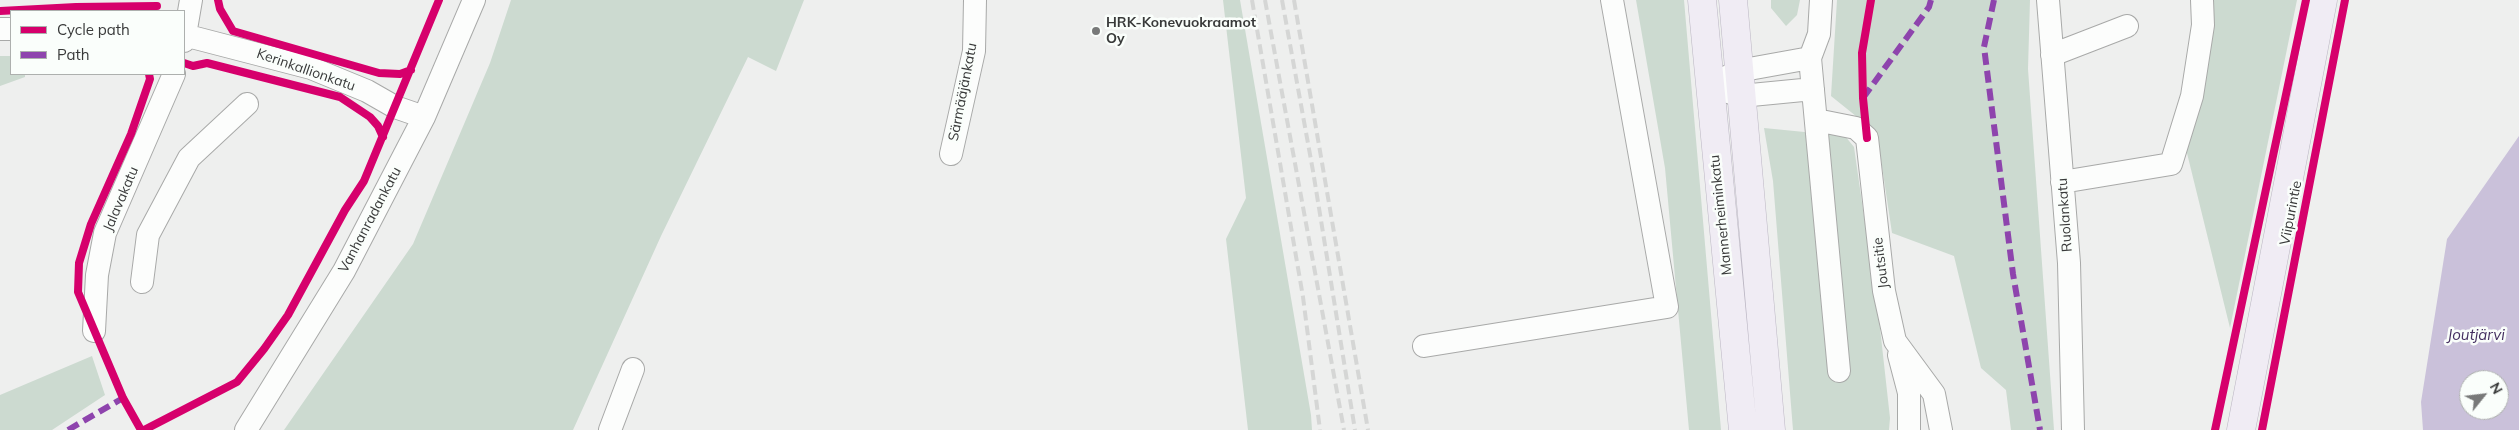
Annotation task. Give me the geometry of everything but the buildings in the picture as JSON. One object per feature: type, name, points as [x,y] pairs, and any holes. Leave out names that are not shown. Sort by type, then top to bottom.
[{"type":"main road","name":"Mannerheiminkatu","points":[[1702,0],[1743,430]]},
{"type":"main road","points":[[1733,0],[1771,430]]},
{"type":"main road","name":"Viipurintie","points":[[2241,430],[2323,0]]},
{"type":"street","points":[[185,32],[191,0]]},
{"type":"street","name":"Vanhanradankatu","points":[[246,430],[344,271],[424,117],[474,0]]},
{"type":"street","name":"Särmääjänkatu","points":[[951,154],[974,51],[975,0]]},
{"type":"street","points":[[1424,346],[1667,308],[1612,0]]},
{"type":"street","points":[[1821,0],[1820,34],[1810,58],[1839,371]]},
{"type":"street","name":"Ruolankatu","points":[[2048,0],[2069,263],[2073,430]]},
{"type":"street","points":[[2062,182],[2171,164],[2192,96],[2203,25],[2202,0]]},
{"type":"street","points":[[2052,55],[2128,26]]},
{"type":"street","name":"Kerinkallionkatu","points":[[185,37],[311,68],[367,91],[395,107],[424,117]]},
{"type":"street","points":[[1739,83],[1810,58]]},
{"type":"street","name":"Jalavakatu","points":[[94,331],[96,275],[105,233],[174,75]]},
{"type":"street","points":[[1710,86],[1739,83],[1813,89]]},
{"type":"street","points":[[142,282],[148,235],[189,158],[247,104]]},
{"type":"street","name":"Joutsitie","points":[[1816,120],[1856,128],[1867,138],[1884,291],[1894,340],[1934,394],[1941,430]]},
{"type":"street","points":[[1894,340],[1909,393],[1908,430]]},
{"type":"street","points":[[610,430],[633,369]]},
{"type":"shaded area","points":[[511,0],[804,0],[776,71],[748,57],[661,236],[573,430],[284,430],[413,244],[490,63]]},
{"type":"shaded area","points":[[1223,0],[1240,0],[1312,430],[1248,430],[1226,239],[1246,198]]},
{"type":"shaded area","points":[[1636,0],[1684,0],[1721,430],[1689,430],[1665,168]]},
{"type":"shaded area","points":[[1771,0],[1800,0],[1797,15],[1786,26],[1771,8]]},
{"type":"shaded area","points":[[1837,0],[2030,0],[2028,69],[2054,430],[2011,430],[2006,390],[1981,368],[1954,256],[1892,233],[1877,133],[1831,96]]},
{"type":"shaded area","points":[[2211,0],[2297,0],[2230,328],[2185,145]]},
{"type":"shaded area","points":[[0,56],[10,56],[10,75],[25,75],[25,77],[0,86]]},
{"type":"shaded area","points":[[1764,128],[1845,136],[1854,147],[1880,328],[1890,418],[1889,430],[1793,430],[1773,181]]},
{"type":"shaded area","points":[[92,356],[105,395],[52,430],[0,430],[0,395]]},
{"type":"water","name":"Joutjärvi","points":[[2519,136],[2519,430],[2423,430],[2421,402],[2447,239]]},
{"type":"railway","points":[[1252,0],[1303,297],[1320,430]]},
{"type":"railway","points":[[1265,0],[1344,430]]},
{"type":"railway","points":[[1282,0],[1313,171],[1355,430]]},
{"type":"railway","points":[[1294,0],[1368,430]]},
{"type":"marked path","points":[[1863,98],[1929,7],[1931,0]]},
{"type":"marked path","points":[[1994,0],[1984,47],[2013,274],[2040,430]]},
{"type":"marked path","points":[[68,430],[123,398]]},
{"type":"cycle path","points":[[218,0],[220,9],[233,31],[379,73],[400,74],[411,70]]},
{"type":"cycle path","points":[[144,430],[237,382],[288,315],[345,210],[364,181],[439,0]]},
{"type":"cycle path","points":[[1867,138],[1863,98],[1862,53],[1871,0]]},
{"type":"cycle path","points":[[2215,430],[2306,0]]},
{"type":"cycle path","points":[[2262,430],[2345,0]]},
{"type":"cycle path","points":[[19,10],[157,6]]},
{"type":"cycle path","points":[[0,11],[10,10]]},
{"type":"cycle path","points":[[185,63],[193,66],[207,63],[340,97],[370,117],[378,126],[383,137]]},
{"type":"cycle path","points":[[141,430],[123,398],[78,292],[79,263],[91,224],[131,134],[150,79],[149,75]]},
{"type":"place","name":"HRK-Konevuokraamot Oy","points":[[1096,31]]}]
